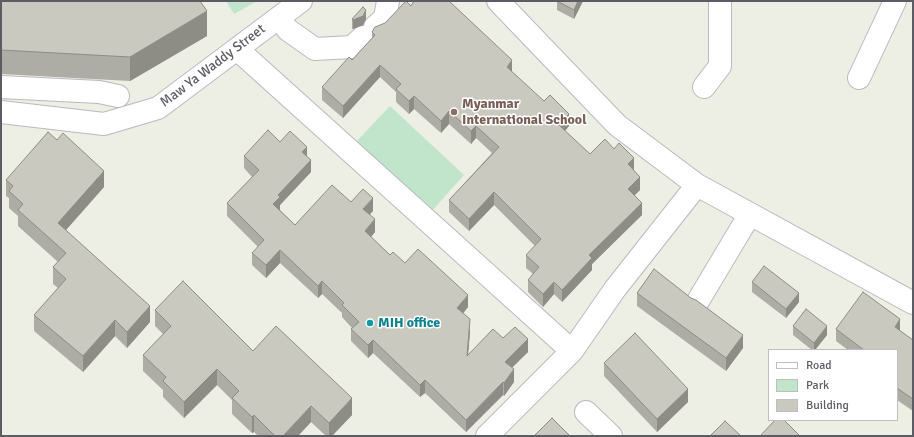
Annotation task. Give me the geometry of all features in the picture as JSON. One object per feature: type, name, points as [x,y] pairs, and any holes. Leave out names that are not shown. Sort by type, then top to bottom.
[{"type":"street","name":"Maw Ya Waddy Street","points":[[1,112],[104,124],[158,108],[301,1]]},
{"type":"street","points":[[279,18],[288,30],[315,49],[352,47],[385,18],[388,1]]},
{"type":"street","points":[[498,1],[617,125],[697,185],[913,303]]},
{"type":"street","points":[[704,87],[720,66],[720,1]]},
{"type":"street","points":[[859,78],[895,1]]},
{"type":"street","points":[[237,49],[572,351]]},
{"type":"street","points":[[1,87],[99,92],[118,96]]},
{"type":"street","points":[[487,436],[572,351],[615,289],[697,185]]},
{"type":"street","points":[[698,301],[750,214]]},
{"type":"street","points":[[586,412],[611,436]]},
{"type":"green space","points":[[226,1],[257,1],[234,14]]},
{"type":"green space","points":[[390,106],[464,175],[430,213],[355,143]]},
{"type":"building","points":[[1,1],[200,1],[207,11],[130,57],[1,50]]},
{"type":"building","points":[[406,1],[411,6],[414,1],[449,1],[512,60],[507,67],[544,101],[550,95],[569,114],[559,125],[590,154],[605,139],[614,149],[619,143],[634,158],[628,164],[640,177],[628,189],[642,203],[589,255],[592,258],[562,290],[554,282],[543,294],[528,280],[539,267],[526,255],[541,239],[494,192],[469,219],[449,200],[499,147],[476,126],[471,131],[449,111],[441,121],[414,96],[409,101],[396,89],[401,84],[380,65],[343,106],[322,87],[349,57],[352,60],[375,35],[372,32],[375,27],[385,23]]},
{"type":"building","points":[[557,1],[578,1],[574,10]]},
{"type":"building","points":[[363,7],[366,10],[363,16],[353,20],[352,19]]},
{"type":"building","points":[[268,130],[280,142],[290,131],[307,147],[302,152],[311,160],[278,195],[280,197],[273,204],[295,225],[332,185],[351,202],[363,189],[373,198],[363,209],[375,219],[365,231],[390,255],[393,252],[405,263],[418,249],[468,295],[457,308],[470,319],[467,356],[493,329],[503,338],[515,327],[528,339],[505,362],[514,369],[504,383],[503,382],[466,420],[425,380],[420,385],[373,340],[368,345],[351,329],[359,322],[342,305],[344,303],[322,281],[318,286],[280,250],[266,265],[252,253],[264,240],[227,203],[259,170],[244,156]]},
{"type":"building","points":[[48,132],[57,140],[63,133],[104,171],[58,223],[150,306],[127,332],[115,320],[83,356],[34,315],[66,279],[53,267],[66,253],[18,210],[23,204],[9,191],[13,186],[6,180]]},
{"type":"building","points":[[764,266],[799,293],[786,309],[752,282]]},
{"type":"building","points":[[654,269],[691,298],[696,300],[743,335],[726,358],[637,293]]},
{"type":"building","points":[[183,281],[253,351],[276,326],[352,398],[329,423],[311,406],[283,436],[275,436],[254,415],[252,417],[232,398],[239,391],[217,369],[184,402],[163,381],[166,377],[143,355],[171,326],[155,310]]},
{"type":"building","points":[[863,292],[900,319],[895,327],[913,340],[913,399],[898,389],[898,349],[863,349],[836,329]]},
{"type":"building","points":[[806,309],[827,326],[814,343],[793,326]]},
{"type":"building","points":[[635,333],[688,389],[657,419],[604,363]]},
{"type":"building","points":[[552,418],[570,436],[534,436]]},
{"type":"building","points":[[725,421],[741,436],[710,436]]},
{"type":"building","points":[[774,421],[785,421],[800,436],[760,436]]},
{"type":"place","name":"Myanmar International School","points":[[454,112]]},
{"type":"place","name":"MIH office","points":[[370,323]]}]
